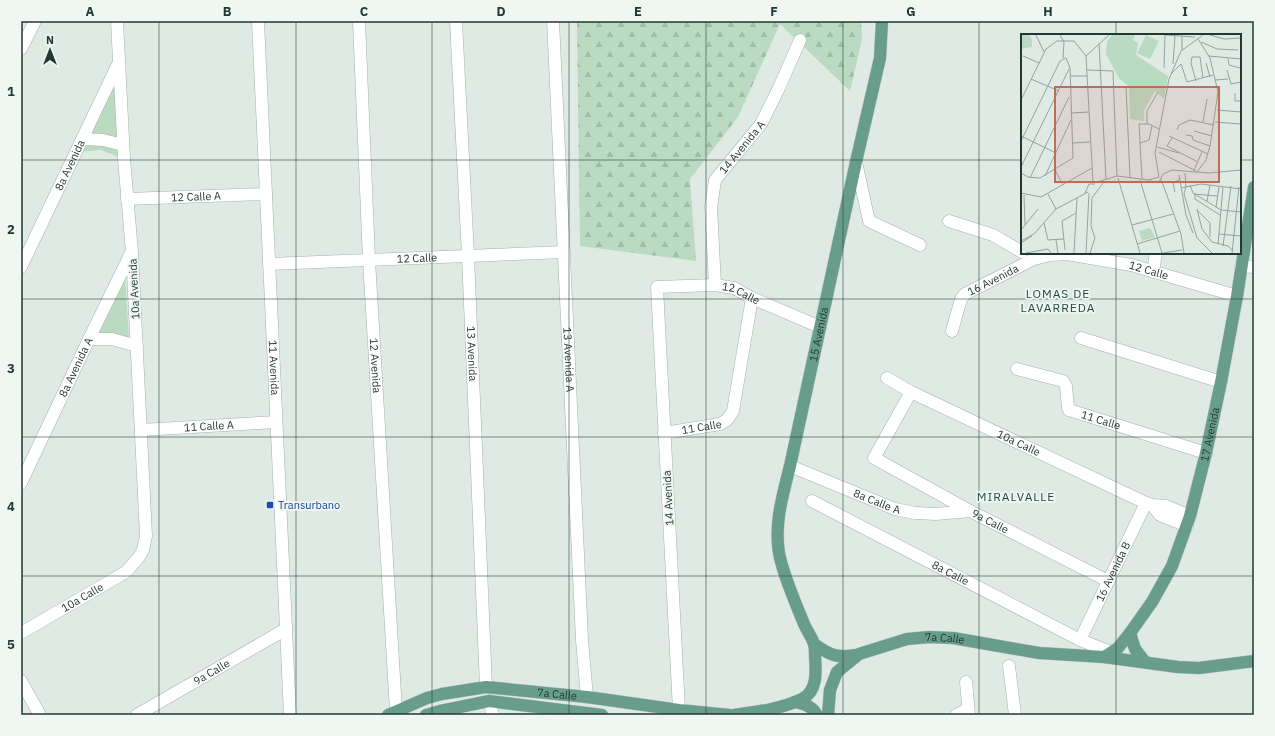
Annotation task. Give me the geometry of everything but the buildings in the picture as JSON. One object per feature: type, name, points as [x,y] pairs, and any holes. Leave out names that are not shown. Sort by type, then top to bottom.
[{"type":"main road","name":"15 Avenida","points":[[814,644],[802,618],[788,580],[780,554],[777,531],[780,506],[880,58],[882,21]]},
{"type":"main road","name":"17 Avenida","points":[[1108,655],[1118,648],[1152,602],[1172,566],[1188,521],[1206,453],[1221,382],[1237,296],[1254,187]]},
{"type":"main road","points":[[1130,633],[1135,649],[1145,662]]},
{"type":"main road","name":"7a Calle","points":[[828,715],[830,690],[837,672],[859,654],[907,639],[929,637],[953,638],[1039,653],[1108,655]]},
{"type":"main road","points":[[814,644],[827,654],[843,657],[859,654]]},
{"type":"main road","points":[[734,715],[772,709],[803,699],[810,692],[814,684],[816,674],[814,644]]},
{"type":"main road","points":[[1108,655],[1178,667],[1199,668],[1254,661]]},
{"type":"main road","name":"7a Calle","points":[[392,713],[442,694],[486,686],[729,715]]},
{"type":"main road","name":"7a Calle","points":[[426,715],[489,701],[602,715]]},
{"type":"main road","points":[[795,702],[806,705],[814,710],[817,715]]},
{"type":"street","name":"10a Avenida","points":[[117,21],[123,145],[132,252],[146,536],[140,557]]},
{"type":"street","name":"11 Avenida","points":[[258,21],[290,715]]},
{"type":"street","name":"12 Avenida","points":[[359,21],[369,260],[392,713]]},
{"type":"street","name":"13 Avenida","points":[[456,21],[468,256],[486,686]]},
{"type":"street","name":"13 Avenida A","points":[[553,21],[582,640],[587,697]]},
{"type":"street","points":[[21,49],[28,27]]},
{"type":"street","name":"14 Avenida A","points":[[715,285],[711,207],[715,180],[762,124],[800,40]]},
{"type":"street","name":"8a Avenida","points":[[21,267],[119,63]]},
{"type":"street","points":[[83,139],[103,140],[123,145]]},
{"type":"street","points":[[856,162],[869,221],[920,246]]},
{"type":"street","name":"12 Calle A","points":[[127,199],[266,194]]},
{"type":"street","points":[[949,222],[993,236],[1021,252]]},
{"type":"street","name":"8a Avenida A","points":[[21,483],[132,252]]},
{"type":"street","name":"12 Calle","points":[[269,264],[564,252]]},
{"type":"street","name":"12 Calle","points":[[1027,255],[1067,254],[1131,265],[1237,296]]},
{"type":"street","points":[[1153,272],[1156,254]]},
{"type":"street","name":"16 Avenida","points":[[952,331],[961,299],[965,294],[1027,255]]},
{"type":"street","points":[[1241,266],[1254,267]]},
{"type":"street","name":"12 Calle","points":[[657,287],[715,285],[734,288],[752,298],[820,327]]},
{"type":"street","name":"14 Avenida","points":[[657,287],[679,710]]},
{"type":"street","name":"11 Calle","points":[[664,433],[720,424],[727,420],[733,411],[752,298]]},
{"type":"street","points":[[1081,338],[1221,382]]},
{"type":"street","points":[[89,339],[112,339],[137,346]]},
{"type":"street","name":"11 Calle","points":[[1017,369],[1063,381],[1066,386],[1069,410],[1206,453]]},
{"type":"street","name":"10a Calle","points":[[887,378],[911,392],[1149,504],[1160,515],[1188,521]]},
{"type":"street","name":"9a Calle","points":[[911,392],[874,458],[970,511],[1108,582]]},
{"type":"street","name":"11 Calle A","points":[[141,430],[276,422]]},
{"type":"street","name":"8a Calle A","points":[[790,466],[895,508],[915,513],[936,514],[970,511]]},
{"type":"street","name":"8a Calle","points":[[812,501],[1108,655]]},
{"type":"street","name":"16 Avenida B","points":[[1084,642],[1108,582],[1149,504]]},
{"type":"street","name":"10a Calle","points":[[21,633],[119,576],[131,567],[140,557]]},
{"type":"street","name":"9a Calle","points":[[137,715],[286,629]]},
{"type":"street","points":[[1009,666],[1015,715]]},
{"type":"street","points":[[21,681],[40,715]]},
{"type":"street","points":[[956,715],[969,712],[966,682]]},
{"type":"street","points":[[489,701],[494,715]]},
{"type":"green space","points":[[577,21],[861,21],[862,39],[850,91],[780,24],[738,117],[690,179],[696,261],[580,246]]},
{"type":"green space","points":[[119,63],[124,159],[101,150],[76,152]]},
{"type":"green space","points":[[125,276],[129,338],[113,333],[97,333]]},
{"type":"place","name":"Transurbano","points":[[270,505]]},
{"type":"district","name":"LOMAS DE LAVARREDA","points":[[1058,300]]},
{"type":"district","name":"MIRALVALLE","points":[[1016,496]]}]
